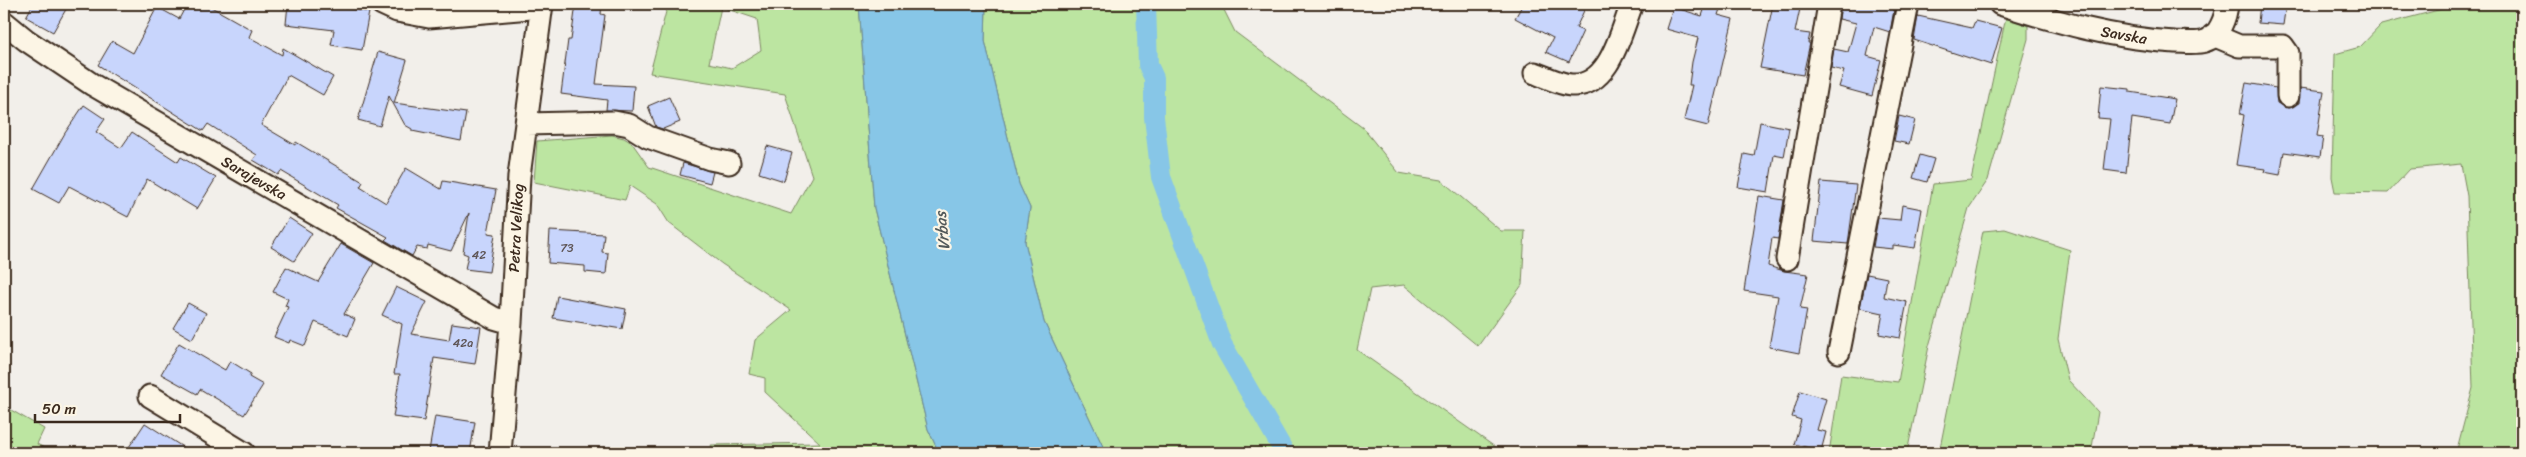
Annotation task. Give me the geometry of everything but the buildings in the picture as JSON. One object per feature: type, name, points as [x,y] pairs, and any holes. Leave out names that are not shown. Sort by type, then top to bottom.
[{"type":"street","points":[[382,4],[397,11],[429,17],[542,5]]},
{"type":"street","points":[[1535,72],[1573,86],[1595,79],[1611,57],[1632,4]]},
{"type":"street","points":[[1787,259],[1829,4]]},
{"type":"street","points":[[1839,352],[1908,4]]},
{"type":"street","name":"Savska","points":[[2000,4],[2076,26],[2158,41],[2194,43],[2207,41],[2213,35]]},
{"type":"street","points":[[2228,4],[2223,23],[2213,35],[2239,46],[2283,46],[2288,53],[2288,96]]},
{"type":"street","name":"Petra Velikog","points":[[500,453],[511,323],[519,176],[542,5]]},
{"type":"street","name":"Sarajevska","points":[[4,22],[26,40],[93,85],[486,313],[511,323]]},
{"type":"street","points":[[526,124],[614,122],[634,128],[648,138],[710,159],[729,163]]},
{"type":"street","points":[[150,396],[244,453]]},
{"type":"green space","points":[[668,4],[859,4],[874,208],[928,429],[939,453],[714,453],[711,445],[820,443],[765,392],[765,378],[749,374],[755,340],[791,310],[722,264],[669,223],[657,204],[630,186],[625,200],[534,182],[537,141],[612,135],[624,138],[632,143],[649,167],[791,214],[812,176],[785,94],[650,73]],"holes":[[[721,7],[757,19],[761,50],[732,68],[709,63]]]},
{"type":"green space","points":[[986,4],[1221,4],[1235,32],[1363,128],[1399,173],[1441,180],[1501,231],[1525,231],[1522,285],[1478,346],[1404,285],[1370,289],[1357,350],[1495,447],[1500,453],[1106,453],[1044,322],[1025,242],[1030,208],[1019,184],[985,41]]},
{"type":"green space","points":[[2446,4],[2522,4],[2522,453],[2456,453],[2473,388],[2467,196],[2461,164],[2410,169],[2388,193],[2335,192],[2332,177],[2335,54],[2360,47],[2381,25],[2446,8]]},
{"type":"green space","points":[[2006,17],[2028,26],[2028,39],[1988,180],[1969,208],[1929,346],[1907,453],[1829,453],[1841,375],[1898,382],[1933,184],[1971,180]]},
{"type":"green space","points":[[2005,229],[2070,250],[2058,339],[2068,380],[2098,412],[2091,453],[1939,453],[1983,231]]},
{"type":"green space","points":[[4,406],[44,429],[37,444],[53,453],[4,453]]},
{"type":"water","name":"Vrbas","points":[[859,4],[986,4],[985,41],[1019,184],[1030,208],[1025,242],[1044,322],[1106,453],[939,453],[928,429],[874,208]]},
{"type":"waterway","points":[[1146,4],[1148,65],[1154,78],[1154,117],[1161,177],[1222,344],[1285,453]]}]
